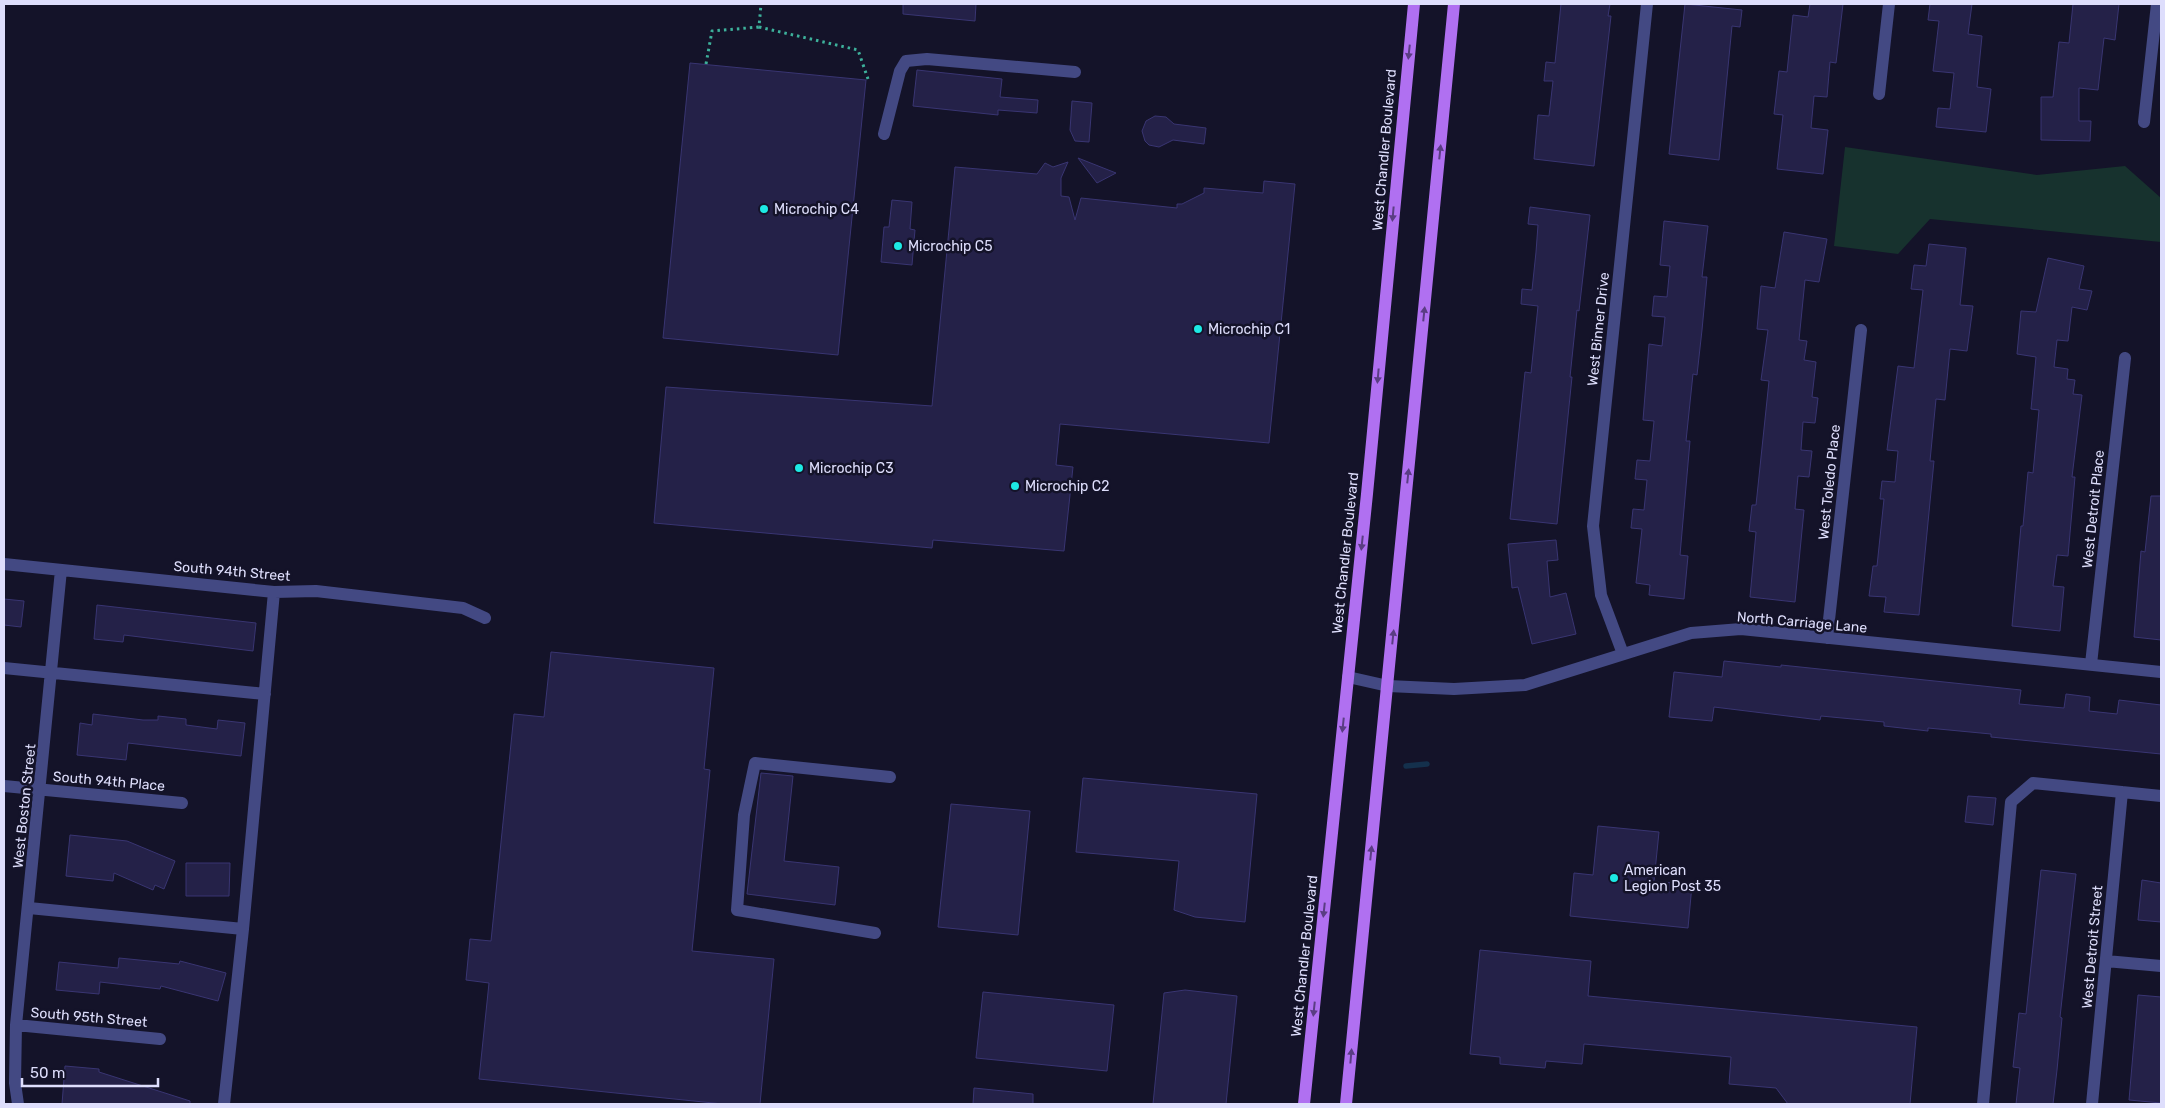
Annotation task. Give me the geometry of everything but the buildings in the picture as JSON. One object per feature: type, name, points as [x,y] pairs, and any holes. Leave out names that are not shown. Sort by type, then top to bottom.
[{"type":"main road","name":"West Chandler Boulevard","points":[[1304,1104],[1414,4]]},
{"type":"main road","points":[[1346,1104],[1454,4]]},
{"type":"street","name":"West Binner Drive","points":[[1623,654],[1601,595],[1593,526],[1647,4]]},
{"type":"street","points":[[1880,94],[1889,4]]},
{"type":"street","points":[[2144,122],[2157,4]]},
{"type":"street","points":[[884,134],[900,71],[906,61],[927,59],[1075,72]]},
{"type":"street","name":"West Toledo Place","points":[[1827,638],[1861,330]]},
{"type":"street","name":"West Detroit Place","points":[[2091,664],[2126,358]]},
{"type":"street","name":"South 94th Street","points":[[4,564],[274,592],[316,591],[463,608],[486,618]]},
{"type":"street","name":"West Boston Street","points":[[18,1104],[15,1083],[16,1025],[61,570]]},
{"type":"street","points":[[224,1104],[243,928],[274,592]]},
{"type":"street","name":"North Carriage Lane","points":[[1348,677],[1388,686],[1454,689],[1526,685],[1690,633],[1741,629],[2161,672]]},
{"type":"street","points":[[4,668],[265,694]]},
{"type":"street","points":[[875,933],[737,910],[744,815],[755,763],[890,777]]},
{"type":"street","points":[[1983,1104],[2011,802],[2033,783],[2161,796]]},
{"type":"street","name":"South 94th Place","points":[[4,786],[182,803]]},
{"type":"street","name":"West Detroit Street","points":[[2092,1104],[2122,792]]},
{"type":"street","points":[[29,908],[243,928]]},
{"type":"street","points":[[2106,961],[2161,966]]},
{"type":"street","name":"South 95th Street","points":[[16,1025],[160,1038]]},
{"type":"path","points":[[758,28],[761,4]]},
{"type":"path","points":[[706,64],[712,31],[758,28],[858,50],[868,79]]},
{"type":"green space","points":[[1845,147],[2037,175],[2125,166],[2161,198],[2161,242],[1930,219],[1898,254],[1834,246]]},
{"type":"waterway","points":[[1406,766],[1427,764]]},
{"type":"place","name":"Microchip C4","points":[[764,209]]},
{"type":"place","name":"Microchip C5","points":[[898,246]]},
{"type":"place","name":"Microchip C1","points":[[1198,329]]},
{"type":"place","name":"Microchip C3","points":[[799,468]]},
{"type":"place","name":"Microchip C2","points":[[1015,486]]},
{"type":"place","name":"American Legion Post 35","points":[[1614,878]]}]
